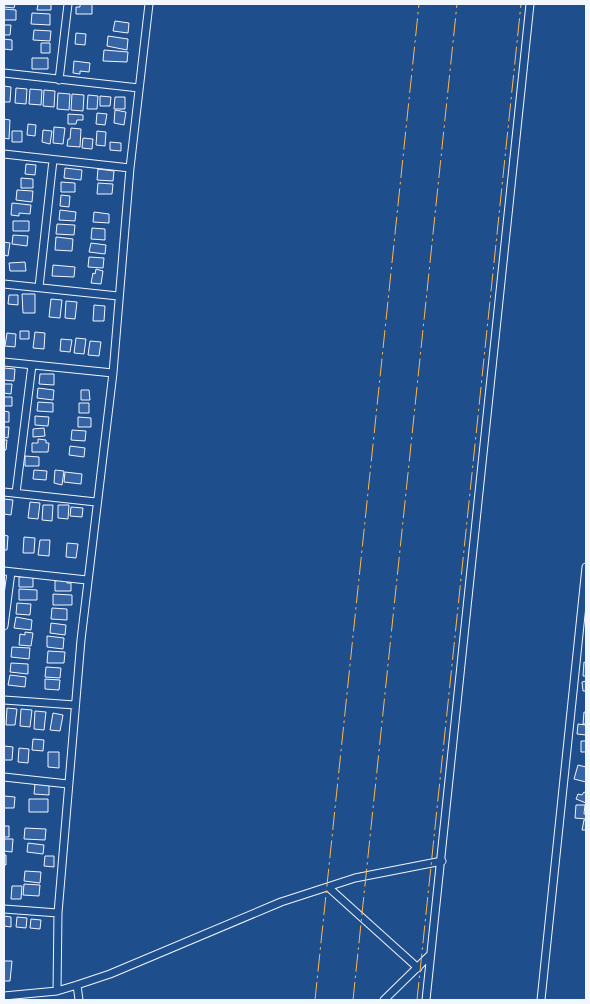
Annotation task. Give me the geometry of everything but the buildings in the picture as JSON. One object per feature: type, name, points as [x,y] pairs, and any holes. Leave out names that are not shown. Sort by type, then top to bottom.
[{"type":"street","points":[[59,80],[68,4]]},
{"type":"street","points":[[57,991],[58,913],[75,705],[87,580],[113,373],[130,168],[149,4]]},
{"type":"street","points":[[426,1000],[530,4]]},
{"type":"street","points":[[4,73],[139,88]]},
{"type":"street","points":[[4,154],[130,168]]},
{"type":"street","points":[[38,287],[52,160]]},
{"type":"street","points":[[4,284],[118,296]]},
{"type":"street","points":[[4,362],[113,373]]},
{"type":"street","points":[[16,493],[32,365]]},
{"type":"street","points":[[4,492],[96,502]]},
{"type":"street","points":[[541,1000],[586,567]]},
{"type":"street","points":[[4,626],[7,571],[87,580]]},
{"type":"street","points":[[4,700],[75,705]]},
{"type":"street","points":[[4,777],[68,784]]},
{"type":"street","points":[[4,996],[57,991],[77,985],[118,971],[281,902],[355,878],[392,869],[442,861]]},
{"type":"street","points":[[328,887],[418,968]]},
{"type":"street","points":[[4,908],[58,913]]},
{"type":"street","points":[[384,1000],[430,955]]},
{"type":"street","points":[[77,985],[79,1000]]},
{"type":"power","points":[[315,1000],[419,4]]},
{"type":"power","points":[[353,1000],[457,4]]},
{"type":"power","points":[[417,1000],[521,4]]}]
